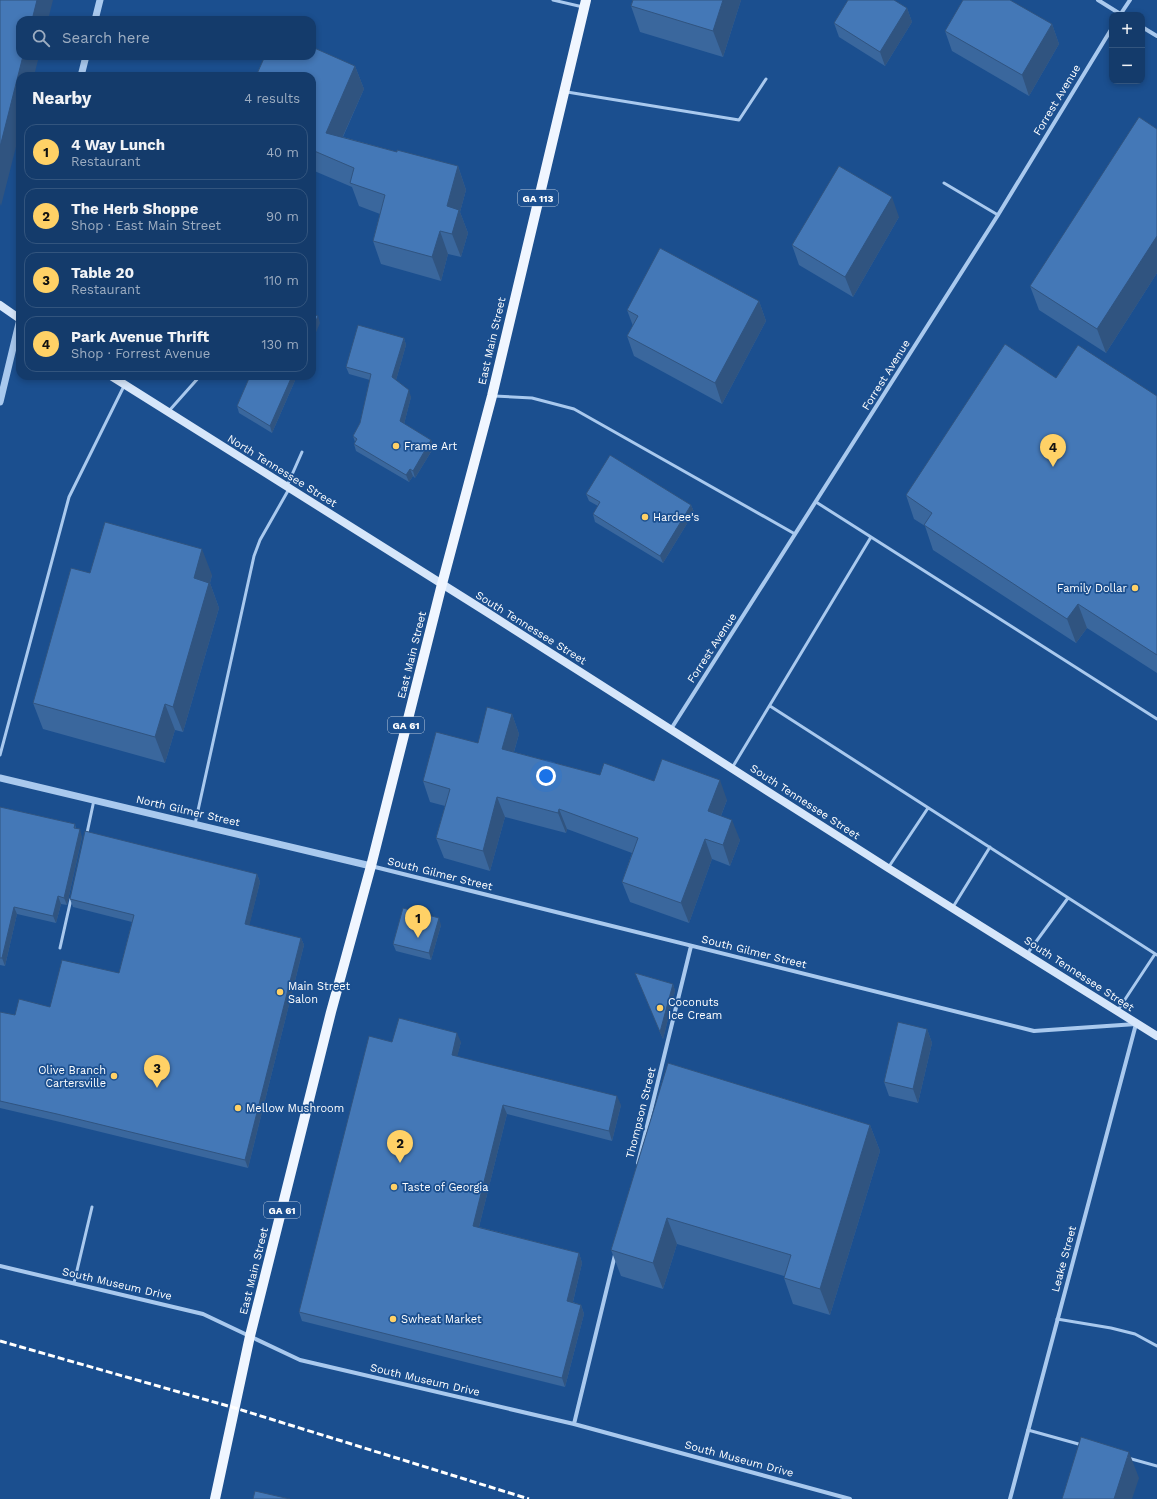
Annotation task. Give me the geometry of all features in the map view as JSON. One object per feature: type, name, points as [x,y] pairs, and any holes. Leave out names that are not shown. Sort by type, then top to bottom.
[{"type":"main road","name":"East Main Street","points":[[214,1499],[250,1336],[330,1012],[371,866],[442,584],[492,396],[563,91],[585,4]]},
{"type":"main road","points":[[0,305],[16,316]]},
{"type":"main road","name":"North Tennessee Street","points":[[117,380],[442,584]]},
{"type":"main road","name":"South Tennessee Street","points":[[442,584],[888,868],[953,907],[1157,1036]]},
{"type":"street","points":[[96,16],[100,0]]},
{"type":"street","points":[[1098,0],[1116,12]]},
{"type":"street","points":[[1123,12],[1130,0]]},
{"type":"street","points":[[1145,29],[1157,36]]},
{"type":"street","name":"Forrest Avenue","points":[[671,729],[998,215],[1109,33]]},
{"type":"street","points":[[82,72],[85,60]]},
{"type":"street","points":[[0,402],[16,336]]},
{"type":"street","name":"North Gilmer Street","points":[[0,778],[371,866]]},
{"type":"street","name":"South Gilmer Street","points":[[371,866],[1034,1031],[1136,1024]]},
{"type":"street","name":"Thompson Street","points":[[636,1171],[691,946]]},
{"type":"street","name":"Leake Street","points":[[1010,1499],[1136,1024]]},
{"type":"street","points":[[574,1424],[617,1247]]},
{"type":"street","name":"South Museum Drive","points":[[0,1266],[203,1314],[300,1360],[574,1424],[850,1499]]},
{"type":"lane","points":[[553,0],[585,4]]},
{"type":"lane","points":[[563,91],[739,120],[766,79]]},
{"type":"lane","points":[[944,183],[998,215]]},
{"type":"lane","points":[[168,412],[196,380]]},
{"type":"lane","points":[[0,755],[69,497],[125,385]]},
{"type":"lane","points":[[492,396],[532,398],[574,409],[795,534]]},
{"type":"lane","points":[[195,824],[254,556],[260,540],[288,487],[302,452]]},
{"type":"lane","points":[[816,502],[1157,718]]},
{"type":"lane","points":[[732,768],[871,537]]},
{"type":"lane","points":[[770,706],[1156,955],[1117,1012]]},
{"type":"lane","points":[[86,835],[94,800]]},
{"type":"lane","points":[[888,868],[928,808]]},
{"type":"lane","points":[[953,907],[990,847]]},
{"type":"lane","points":[[60,948],[72,895]]},
{"type":"lane","points":[[1027,954],[1068,898]]},
{"type":"lane","points":[[74,1283],[92,1207]]},
{"type":"lane","points":[[1057,1319],[1129,1332],[1157,1346]]},
{"type":"lane","points":[[1028,1430],[1087,1446]]},
{"type":"lane","points":[[1124,1456],[1157,1466]]},
{"type":"building","points":[[0,0],[37,0],[33,16],[16,16],[16,60],[22,60],[19,72],[16,72],[16,84],[0,147]]},
{"type":"building","points":[[633,0],[723,0],[713,31],[631,6]]},
{"type":"building","points":[[848,0],[894,0],[907,8],[880,52],[834,23]]},
{"type":"building","points":[[963,0],[1010,0],[1052,24],[1022,75],[945,31]]},
{"type":"building","points":[[316,49],[355,66],[326,133],[397,152],[397,150],[458,166],[447,206],[459,210],[452,234],[440,231],[432,257],[373,241],[385,195],[350,183],[354,168],[316,152],[316,72],[258,72],[263,60],[316,60]]},
{"type":"building","points":[[1139,117],[1157,129],[1157,236],[1097,329],[1030,286]]},
{"type":"building","points":[[839,166],[892,197],[845,277],[792,245]]},
{"type":"building","points":[[660,248],[759,301],[715,383],[627,336],[638,316],[627,310]]},
{"type":"building","points":[[358,325],[404,338],[392,377],[409,390],[400,421],[431,440],[413,471],[410,469],[406,475],[354,444],[357,439],[353,436],[360,423],[371,374],[346,367]]},
{"type":"building","points":[[1005,344],[1056,378],[1078,345],[1157,396],[1157,655],[1078,604],[1067,619],[924,525],[932,513],[906,495]]},
{"type":"building","points":[[248,380],[290,380],[270,426],[237,406]]},
{"type":"building","name":"Hardee's","points":[[610,455],[691,505],[660,556],[593,514],[600,502],[586,494]]},
{"type":"building","points":[[105,522],[202,549],[194,578],[209,583],[173,707],[165,704],[155,737],[33,703],[71,568],[90,573]]},
{"type":"building","points":[[487,707],[512,714],[502,749],[600,775],[604,763],[654,781],[662,759],[720,780],[708,811],[732,820],[723,845],[705,839],[681,903],[622,882],[638,838],[559,809],[558,813],[497,797],[483,851],[436,838],[450,789],[423,781],[436,732],[478,743]]},
{"type":"building","points":[[0,807],[75,824],[74,828],[80,829],[64,898],[58,896],[53,916],[14,907],[2,958],[0,958]]},
{"type":"building","points":[[85,831],[257,874],[245,924],[301,938],[245,1160],[0,1101],[0,1012],[15,1015],[19,999],[50,1007],[62,960],[119,973],[134,915],[70,899]]},
{"type":"building","points":[[403,908],[439,918],[429,953],[393,944]]},
{"type":"building","name":"Coconuts Ice Cream","points":[[635,973],[673,984],[660,1032]]},
{"type":"building","points":[[399,1018],[457,1033],[452,1055],[617,1096],[609,1131],[503,1105],[473,1226],[579,1253],[567,1301],[581,1305],[562,1378],[299,1312],[369,1036],[392,1042]]},
{"type":"building","points":[[898,1022],[927,1029],[913,1089],[884,1082]]},
{"type":"building","points":[[668,1063],[870,1125],[820,1289],[784,1278],[791,1255],[667,1218],[653,1263],[611,1250]]},
{"type":"building","points":[[1081,1437],[1129,1452],[1114,1499],[1062,1499]]},
{"type":"building","points":[[255,1491],[290,1499],[253,1499]]},
{"type":"railway","points":[[0,1341],[235,1408],[529,1499]]},
{"type":"place","name":"Frame Art","points":[[396,446]]},
{"type":"place","name":"Park Avenue Thrift","points":[[1053,467]]},
{"type":"place","name":"Hardee's","points":[[645,517]]},
{"type":"place","name":"Family Dollar","points":[[1135,588]]},
{"type":"place","name":"4 Way Lunch","points":[[418,938]]},
{"type":"place","name":"Main Street Salon","points":[[280,992]]},
{"type":"place","name":"Coconuts Ice Cream","points":[[660,1008]]},
{"type":"place","name":"Olive Branch Cartersville","points":[[114,1076]]},
{"type":"place","name":"Table 20","points":[[157,1088]]},
{"type":"place","name":"Mellow Mushroom","points":[[238,1108]]},
{"type":"place","name":"The Herb Shoppe","points":[[400,1163]]},
{"type":"place","name":"Taste of Georgia","points":[[394,1187]]},
{"type":"place","name":"Swheat Market","points":[[393,1319]]}]
